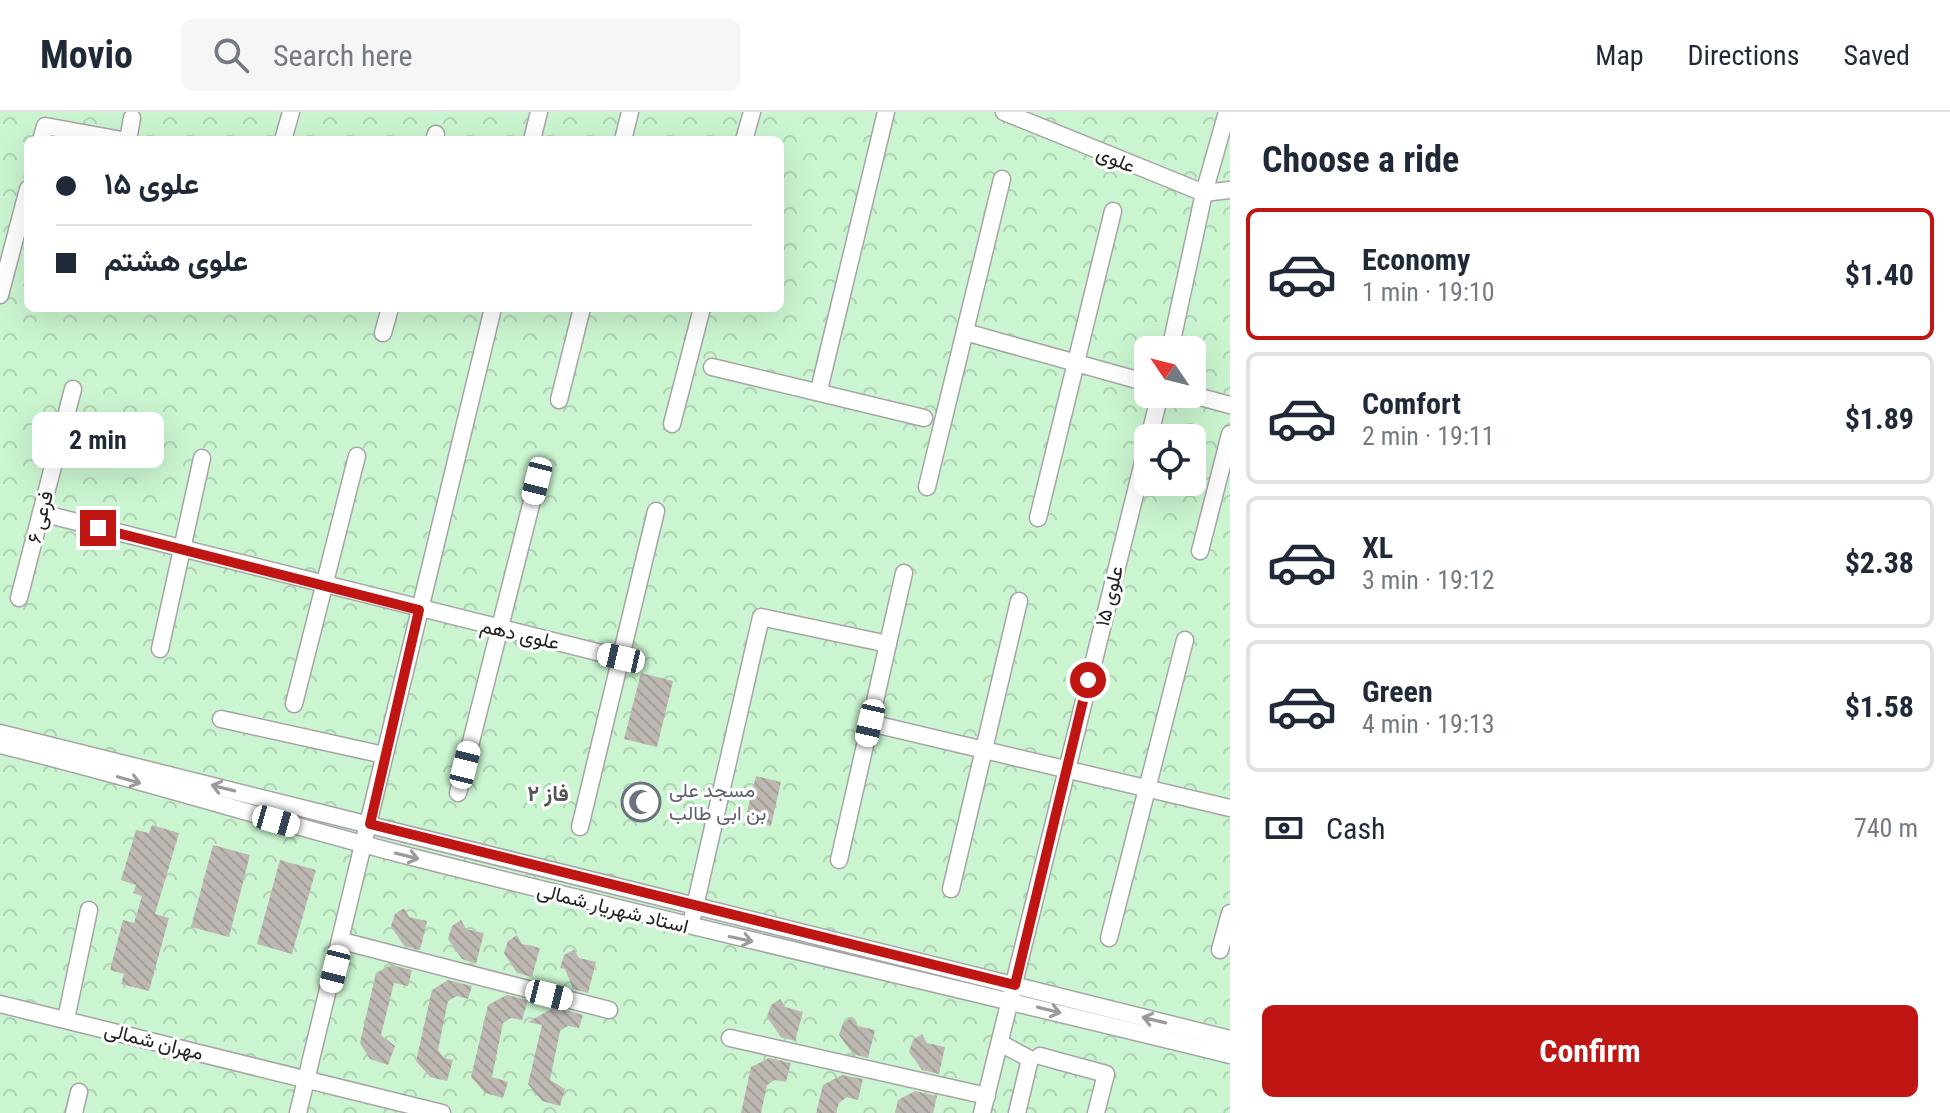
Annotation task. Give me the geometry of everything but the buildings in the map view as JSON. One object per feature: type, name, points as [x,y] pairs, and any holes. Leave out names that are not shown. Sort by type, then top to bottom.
[{"type":"street","points":[[284,136],[291,112]]},
{"type":"street","points":[[533,136],[539,112]]},
{"type":"street","points":[[624,136],[630,112]]},
{"type":"street","points":[[745,136],[752,112]]},
{"type":"street","points":[[819,390],[886,112]]},
{"type":"street","name":"علوی","points":[[1004,112],[1204,193],[1230,190]]},
{"type":"street","points":[[1173,336],[1204,193],[1227,112]]},
{"type":"street","points":[[126,136],[132,118]]},
{"type":"street","points":[[43,133],[78,136]]},
{"type":"street","points":[[927,487],[1002,179]]},
{"type":"street","points":[[0,295],[4,265],[24,202]]},
{"type":"street","points":[[1038,518],[1113,211]]},
{"type":"street","points":[[383,333],[389,312]]},
{"type":"street","points":[[298,1113],[366,846],[384,755],[492,312]]},
{"type":"street","points":[[559,400],[581,312]]},
{"type":"street","points":[[672,424],[701,312]]},
{"type":"street","points":[[965,332],[1134,379]]},
{"type":"street","points":[[712,367],[819,390],[924,418]]},
{"type":"street","name":"فرعی ۶","points":[[19,598],[73,389]]},
{"type":"street","points":[[1206,399],[1230,405]]},
{"type":"street","points":[[1200,551],[1230,434]]},
{"type":"street","points":[[294,704],[357,456]]},
{"type":"street","points":[[160,649],[202,458]]},
{"type":"street","points":[[458,793],[537,481]]},
{"type":"street","name":"علوی ۱۵","points":[[982,1113],[1002,1044],[1065,769],[1134,495]]},
{"type":"street","points":[[580,827],[656,511]]},
{"type":"street","name":"علوی دهم","points":[[41,513],[419,610],[621,658]]},
{"type":"street","points":[[839,860],[904,573]]},
{"type":"street","points":[[951,889],[1019,601]]},
{"type":"street","points":[[690,928],[761,617],[888,644]]},
{"type":"street","points":[[1109,938],[1185,640]]},
{"type":"street","points":[[221,719],[384,755]]},
{"type":"street","points":[[870,723],[1230,808]]},
{"type":"street","name":"استاد شهریار شمالی","points":[[0,733],[695,907],[1230,1055]]},
{"type":"street","name":"استاد شهریار شمالی","points":[[0,745],[366,846],[690,928],[1230,1039]]},
{"type":"street","points":[[66,1019],[89,910]]},
{"type":"street","points":[[1220,950],[1230,913]]},
{"type":"street","points":[[342,941],[609,1010]]},
{"type":"street","name":"مهران شمالی","points":[[0,1004],[442,1113]]},
{"type":"street","points":[[730,1038],[987,1096]]},
{"type":"street","points":[[1002,1044],[1030,1059],[1017,1113]]},
{"type":"street","points":[[1040,1056],[1106,1074],[1096,1113]]},
{"type":"street","points":[[74,1113],[79,1092]]},
{"type":"green space","points":[[0,112],[1230,112],[1230,1113],[0,1113]]},
{"type":"place","name":"مسجد علی بن ابی طالب","points":[[641,802]]},
{"type":"district","name":"فاز ۲","points":[[548,793]]},
{"type":"route","points":[[98,528],[419,610],[370,824],[1015,985],[1088,680]]}]
